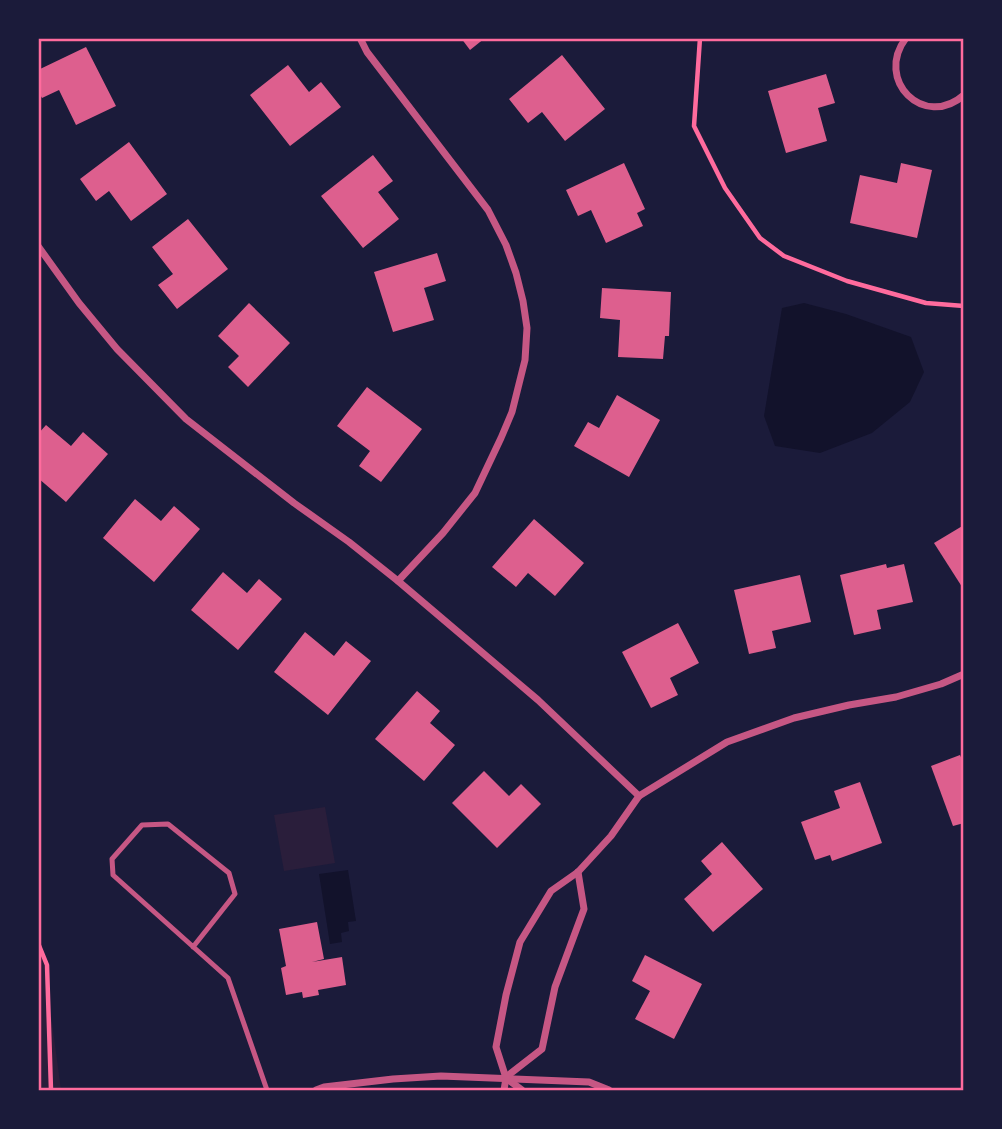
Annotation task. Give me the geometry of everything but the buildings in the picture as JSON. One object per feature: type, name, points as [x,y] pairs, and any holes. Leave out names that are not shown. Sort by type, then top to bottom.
[{"type":"street","points":[[360,38],[367,52],[488,210],[509,255],[523,301],[527,328],[525,360],[512,412],[475,493],[443,533],[398,581]]},
{"type":"street","points":[[906,38],[897,52],[895,65],[896,77],[910,98],[933,107],[946,106],[964,95]]},
{"type":"street","points":[[38,246],[79,303],[117,349],[186,419],[398,581],[538,699],[639,796]]},
{"type":"street","points":[[504,1090],[506,1078],[496,1047],[520,942],[551,891],[578,872],[611,836],[639,796],[727,742],[794,718],[896,697],[941,684],[964,674]]},
{"type":"street","points":[[506,1078],[542,1049],[555,987],[584,909],[578,872]]},
{"type":"street","points":[[316,1090],[393,1079],[441,1076],[589,1082],[609,1090]]},
{"type":"street","points":[[506,1078],[522,1090]]},
{"type":"lane","points":[[193,947],[235,894],[229,873],[167,824],[142,825],[112,859],[113,875],[193,947],[228,978],[267,1090]]},
{"type":"path","points":[[700,38],[694,126],[725,188],[760,237],[783,256],[847,281],[926,303],[964,306]]},
{"type":"path","points":[[38,943],[47,965],[51,1090]]},
{"type":"shaded area","points":[[804,303],[846,314],[911,337],[924,372],[910,402],[872,433],[820,453],[775,446],[764,416],[782,308]]},
{"type":"shaded area","points":[[325,807],[335,863],[284,871],[274,815]]},
{"type":"shaded area","points":[[348,870],[356,921],[348,922],[349,931],[341,933],[342,942],[330,944],[319,874]]},
{"type":"shaded area","points":[[39,924],[61,1090],[39,1090]]}]
